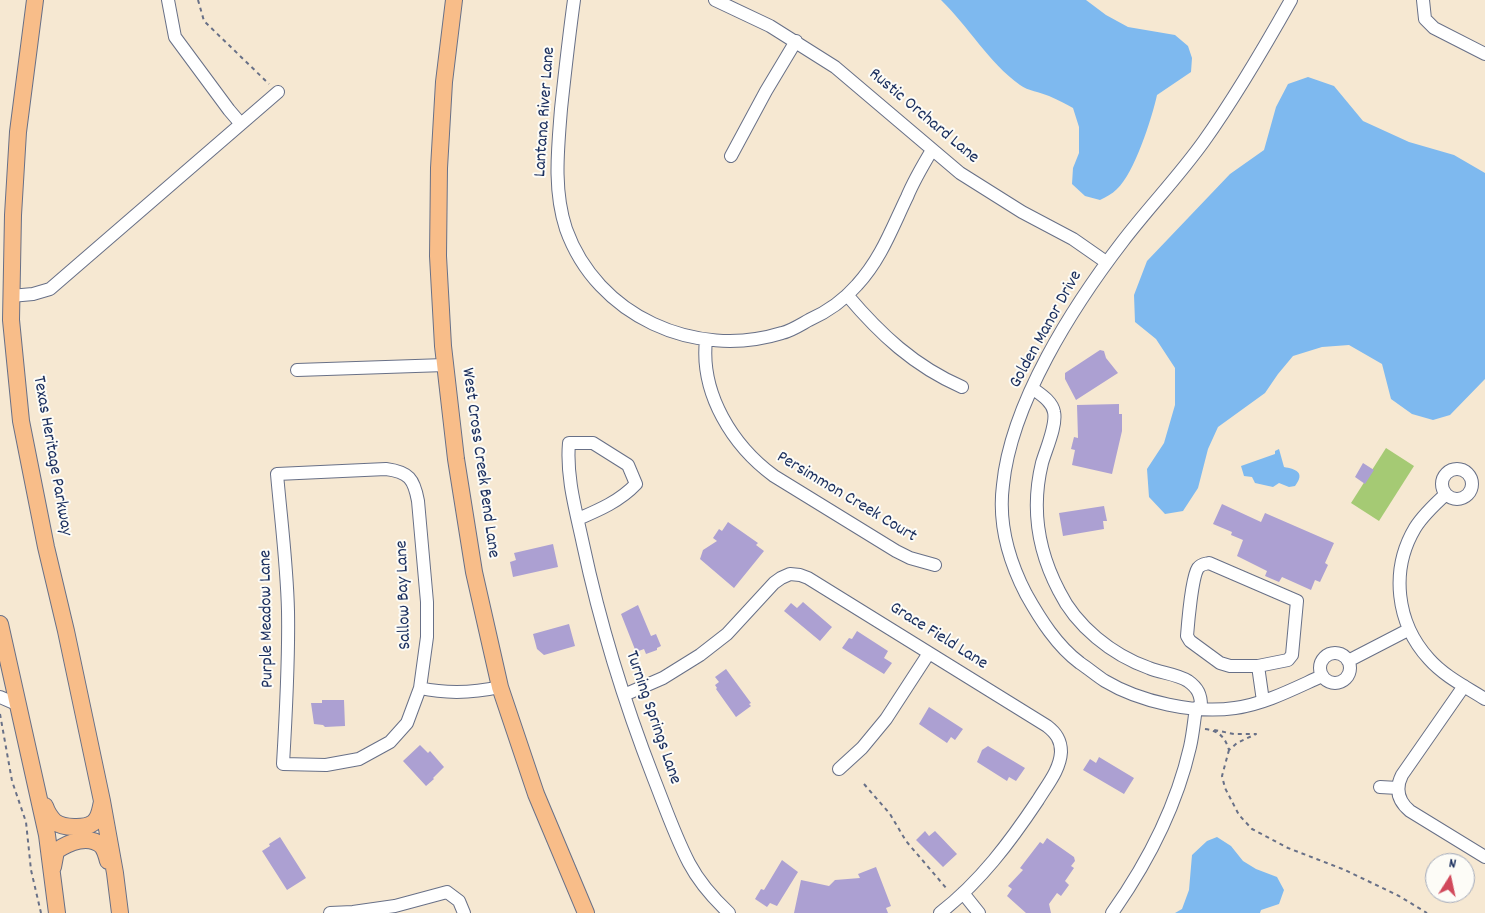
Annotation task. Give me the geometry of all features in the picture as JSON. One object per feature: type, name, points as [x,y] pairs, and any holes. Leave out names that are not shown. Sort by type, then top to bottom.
[{"type":"main road","name":"Texas Heritage Parkway","points":[[35,0],[18,132],[13,214],[11,320],[20,421],[102,801],[120,913]]},
{"type":"main road","name":"West Cross Creek Bend Lane","points":[[454,0],[444,82],[439,168],[438,256],[445,365],[456,459],[474,572],[500,687],[536,794],[586,913]]},
{"type":"main road","points":[[1,635],[47,835],[57,913]]},
{"type":"main road","points":[[35,778],[47,813],[57,824],[71,827],[82,827],[92,824],[99,816],[102,801]]},
{"type":"main road","points":[[52,871],[56,851],[75,841],[90,840],[102,847],[116,880]]},
{"type":"street","points":[[168,0],[175,37],[241,124]]},
{"type":"street","name":"Lantana River Lane","points":[[574,0],[562,94],[557,175],[566,229],[578,253],[606,293],[622,306],[658,326],[706,340],[743,341],[783,333],[819,316],[847,295],[871,268],[883,250],[916,178],[932,150]]},
{"type":"street","name":"Rustic Orchard Lane","points":[[716,0],[763,22],[835,67],[932,150],[980,187],[1073,239],[1106,262]]},
{"type":"street","name":"Golden Manor Drive","points":[[1291,0],[1256,63],[1203,142],[1106,262],[1057,340],[1032,388],[1008,454],[1002,486],[1003,520],[1009,553],[1018,579],[1036,612],[1054,637],[1076,660],[1105,682],[1134,695],[1166,705],[1196,708],[1235,708],[1263,701],[1322,676],[1331,682],[1343,680],[1349,674],[1348,660]]},
{"type":"street","points":[[1423,0],[1424,19],[1434,28],[1485,54]]},
{"type":"street","points":[[731,156],[766,91],[796,41]]},
{"type":"street","points":[[11,296],[33,294],[50,289],[278,92]]},
{"type":"street","points":[[847,295],[875,327],[908,356],[944,380],[962,387]]},
{"type":"street","name":"Persimmon Creek Court","points":[[706,340],[704,353],[707,373],[719,410],[736,440],[759,465],[882,543],[910,558],[935,565]]},
{"type":"street","points":[[297,370],[445,365]]},
{"type":"street","points":[[1032,388],[1053,406],[1055,414],[1055,422],[1042,465],[1036,494],[1037,524],[1041,547],[1049,572],[1064,601],[1079,621],[1098,640],[1123,656],[1148,668],[1186,680],[1196,688],[1201,698],[1201,706],[1196,708],[1188,755],[1168,816],[1135,880],[1112,913]]},
{"type":"street","name":"Turning Springs Lane","points":[[578,519],[602,509],[626,494],[636,484],[628,465],[593,443],[569,443],[568,464],[578,519],[600,618],[624,695],[654,779],[690,864],[703,886],[729,913]]},
{"type":"street","name":"Sallow Bay Lane","points":[[277,474],[386,469],[398,470],[410,477],[418,501],[427,602],[427,637],[420,688],[406,723],[390,742],[359,759],[326,765],[282,764]]},
{"type":"street","name":"Purple Meadow Lane","points":[[277,474],[288,611],[287,688],[282,764]]},
{"type":"street","points":[[1446,494],[1420,521],[1411,536],[1405,552],[1401,571],[1400,592],[1403,613],[1408,630],[1428,659],[1485,699]]},
{"type":"street","points":[[1209,563],[1297,600],[1292,656],[1288,660],[1258,666],[1230,666],[1220,663],[1190,641],[1187,636],[1197,569],[1202,564],[1209,563]]},
{"type":"street","name":"Grace Field Lane","points":[[624,695],[662,678],[700,655],[727,634],[774,583],[781,578],[790,574],[808,578],[1048,726],[1055,732],[1060,742],[1060,760],[1053,776],[1010,841],[963,893]]},
{"type":"street","points":[[1322,676],[1321,664],[1327,656],[1337,654],[1342,655],[1348,660],[1408,630]]},
{"type":"street","points":[[839,769],[862,748],[886,719],[929,653]]},
{"type":"street","points":[[1258,666],[1263,701]]},
{"type":"street","points":[[1464,686],[1402,775],[1398,788],[1399,798],[1406,808],[1485,857]]},
{"type":"street","points":[[420,688],[439,692],[474,692],[500,687]]},
{"type":"street","points":[[0,697],[14,703],[19,708]]},
{"type":"street","points":[[1380,787],[1398,788]]},
{"type":"street","points":[[330,913],[395,906],[447,892],[459,901],[464,913]]},
{"type":"street","points":[[945,912],[963,893],[979,913]]},
{"type":"path","points":[[198,0],[204,21],[278,92]]},
{"type":"path","points":[[0,714],[12,781],[26,822],[31,870],[41,913]]},
{"type":"path","points":[[1193,727],[1234,734],[1256,734],[1237,743],[1229,750]]},
{"type":"path","points":[[1214,730],[1226,741],[1229,750],[1222,776],[1225,788],[1239,815],[1252,829],[1288,848],[1399,896],[1427,913]]},
{"type":"path","points":[[864,784],[890,814],[906,841],[947,889]]},
{"type":"green space","points":[[1386,448],[1414,466],[1379,521],[1351,503]]},
{"type":"water","points":[[941,0],[1086,0],[1106,15],[1128,27],[1175,35],[1188,46],[1192,58],[1191,72],[1157,95],[1142,145],[1123,182],[1117,189],[1100,200],[1085,196],[1072,184],[1073,168],[1079,153],[1079,127],[1073,108],[1049,96],[1023,87],[1009,76],[988,55],[961,21]]},
{"type":"water","points":[[1308,77],[1334,86],[1363,121],[1409,142],[1454,155],[1485,173],[1485,379],[1450,415],[1433,420],[1412,414],[1391,399],[1382,364],[1349,345],[1322,347],[1293,356],[1265,393],[1218,427],[1208,449],[1198,488],[1183,511],[1165,514],[1149,497],[1147,469],[1164,443],[1175,405],[1175,368],[1156,339],[1135,322],[1134,295],[1147,261],[1230,174],[1264,150],[1276,107],[1288,84]]},
{"type":"water","points":[[1279,449],[1284,467],[1295,470],[1299,474],[1295,486],[1289,487],[1279,483],[1273,487],[1255,483],[1252,477],[1244,476],[1241,466],[1275,454],[1275,451]]},
{"type":"water","points":[[1217,837],[1231,846],[1243,861],[1256,869],[1277,877],[1284,890],[1279,904],[1261,910],[1260,913],[1175,913],[1182,909],[1189,890],[1192,855],[1207,841]]},
{"type":"building","points":[[1100,350],[1104,351],[1106,358],[1118,373],[1076,400],[1065,379],[1065,373]]},
{"type":"building","points":[[1119,404],[1119,414],[1122,414],[1122,431],[1112,474],[1072,465],[1075,450],[1071,449],[1074,437],[1078,438],[1077,405]]},
{"type":"building","points":[[1363,463],[1374,470],[1365,484],[1355,477]]},
{"type":"building","points":[[1222,504],[1261,522],[1265,513],[1334,543],[1325,563],[1328,565],[1320,582],[1315,580],[1311,590],[1282,577],[1279,582],[1265,576],[1267,571],[1237,556],[1243,540],[1231,535],[1232,532],[1213,524]]},
{"type":"building","points":[[1104,506],[1107,521],[1103,521],[1104,529],[1063,536],[1059,513]]},
{"type":"building","points":[[728,522],[758,543],[756,545],[764,551],[734,588],[700,559],[703,550],[717,541],[713,538],[719,529],[722,531]]},
{"type":"building","points":[[553,544],[558,567],[513,577],[510,562],[516,560],[514,553]]},
{"type":"building","points":[[803,602],[832,627],[820,641],[784,611],[791,603],[797,608]]},
{"type":"building","points":[[638,605],[651,636],[656,634],[661,646],[657,650],[646,654],[644,649],[636,652],[621,614]]},
{"type":"building","points":[[569,624],[575,646],[544,655],[537,649],[533,634]]},
{"type":"building","points":[[857,631],[888,651],[884,658],[892,663],[884,674],[842,648],[849,638],[852,639]]},
{"type":"building","points":[[726,669],[751,703],[749,704],[751,706],[736,717],[715,685],[719,682],[715,677]]},
{"type":"building","points":[[322,700],[344,700],[345,726],[325,727],[314,724],[311,703],[322,703]]},
{"type":"building","points":[[929,707],[963,729],[955,740],[951,737],[947,743],[919,724]]},
{"type":"building","points":[[420,745],[428,753],[430,751],[444,767],[426,786],[403,761]]},
{"type":"building","points":[[988,746],[1025,768],[1016,781],[1009,777],[1007,781],[977,762],[982,750]]},
{"type":"building","points":[[1099,757],[1134,778],[1124,794],[1083,770],[1090,759],[1096,763]]},
{"type":"building","points":[[925,831],[929,836],[935,831],[957,854],[943,867],[916,840]]},
{"type":"building","points":[[280,837],[306,878],[287,890],[262,851]]},
{"type":"building","points":[[1047,838],[1074,857],[1075,861],[1071,866],[1074,868],[1065,881],[1069,885],[1061,896],[1057,893],[1049,904],[1051,913],[1026,913],[1007,896],[1012,889],[1008,886],[1023,870],[1020,868],[1040,842],[1043,844]]},
{"type":"building","points":[[782,860],[798,872],[777,906],[770,903],[767,907],[755,899],[761,889],[764,890]]},
{"type":"building","points":[[876,867],[891,906],[886,908],[888,913],[794,913],[801,880],[829,886],[835,880],[860,878],[858,874]]}]
